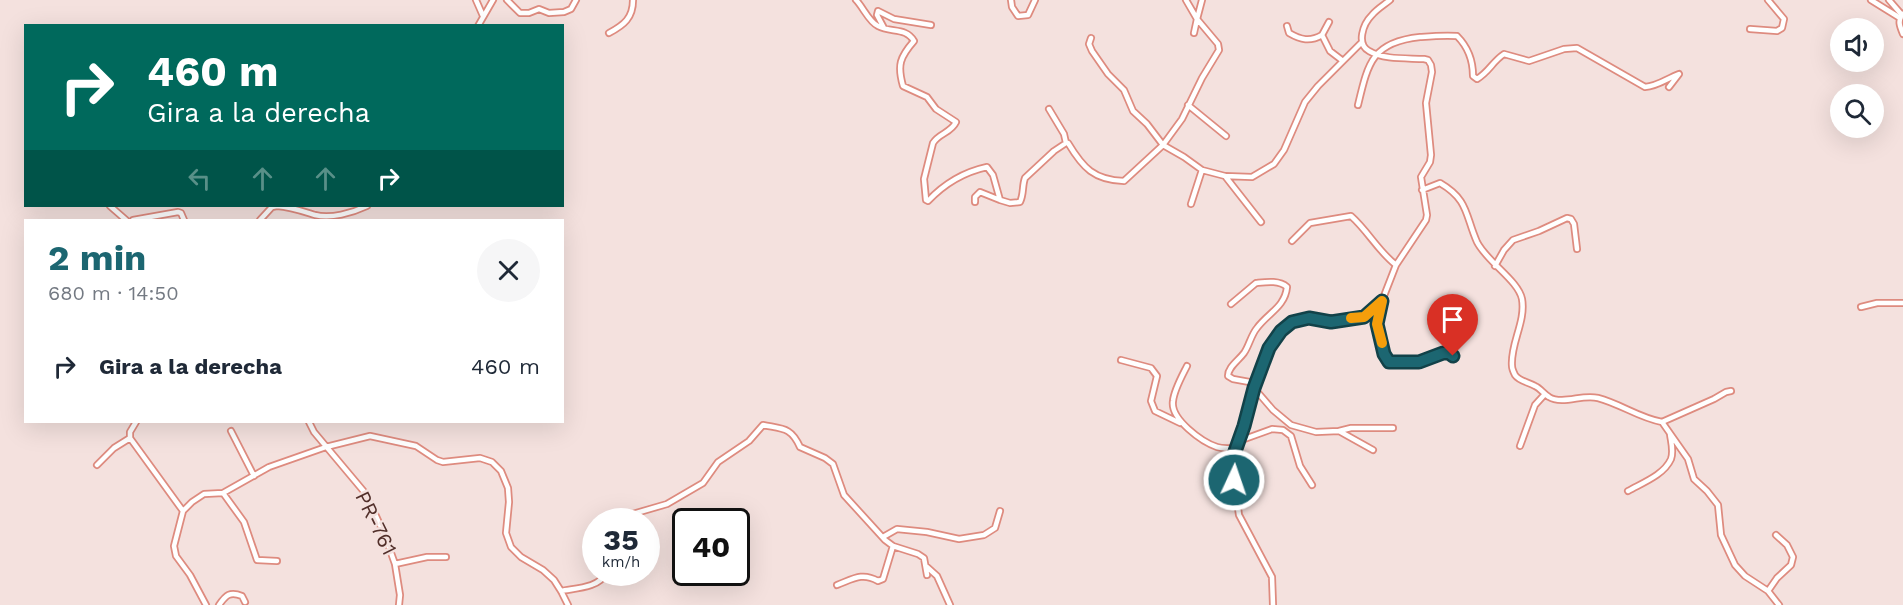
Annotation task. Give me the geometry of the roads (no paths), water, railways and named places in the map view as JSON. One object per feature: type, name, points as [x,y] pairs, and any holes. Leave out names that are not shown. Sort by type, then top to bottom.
[{"type":"street","points":[[476,0],[483,16]]},
{"type":"street","points":[[479,24],[493,0]]},
{"type":"street","points":[[507,0],[520,14],[539,9],[549,13],[564,12],[571,9],[576,0]]},
{"type":"street","points":[[609,33],[624,24],[632,14],[633,0]]},
{"type":"street","points":[[856,0],[876,26],[905,32],[912,37],[914,41],[904,52],[900,63],[899,73],[903,86],[927,97],[936,109],[956,122],[953,129],[936,138],[933,143],[924,179],[926,200],[928,201],[939,189],[958,177],[987,167],[993,175],[1000,200]]},
{"type":"street","points":[[1011,0],[1012,7],[1018,16],[1028,15],[1035,0]]},
{"type":"street","points":[[1049,109],[1064,134],[1066,143],[1091,173],[1106,179],[1124,182],[1133,175],[1163,146],[1182,119],[1219,50],[1218,44],[1197,19],[1186,0]]},
{"type":"street","points":[[1194,33],[1202,0]]},
{"type":"street","points":[[1090,38],[1089,44],[1092,51],[1108,74],[1124,90],[1133,111],[1147,124],[1163,146],[1202,170],[1225,176],[1252,177],[1274,164],[1284,150],[1305,102],[1361,43],[1362,32],[1370,16],[1390,0]]},
{"type":"street","points":[[1750,29],[1777,32],[1782,28],[1784,19],[1768,0]]},
{"type":"street","points":[[1871,0],[1902,16]]},
{"type":"street","points":[[1889,0],[1902,16]]},
{"type":"street","points":[[884,28],[877,15],[878,11],[894,19],[931,25]]},
{"type":"street","points":[[1902,16],[1899,24],[1903,34]]},
{"type":"street","points":[[1287,26],[1289,33],[1298,38],[1313,40],[1322,35],[1329,22]]},
{"type":"street","points":[[1322,35],[1330,51],[1344,61]]},
{"type":"street","points":[[1358,105],[1366,74],[1377,54],[1386,46],[1400,39],[1444,35],[1457,36],[1464,43],[1473,63],[1473,75],[1477,79],[1487,73],[1498,58],[1504,54],[1529,61],[1577,48],[1645,87],[1656,86],[1678,75],[1669,87]]},
{"type":"street","points":[[1361,43],[1367,51],[1398,58],[1425,59],[1431,65],[1426,103],[1431,155],[1430,162],[1420,177],[1427,214],[1426,220],[1396,265],[1382,301],[1377,324],[1384,354],[1389,362],[1419,362],[1443,353],[1449,353],[1454,359]]},
{"type":"street","points":[[1188,105],[1226,136]]},
{"type":"street","points":[[975,202],[975,197],[980,192],[1010,203],[1020,202],[1025,178],[1066,143]]},
{"type":"street","points":[[1191,204],[1202,170]]},
{"type":"street","points":[[1225,176],[1261,222]]},
{"type":"street","points":[[1422,190],[1440,183],[1454,191],[1463,204],[1478,244],[1495,266],[1513,283],[1522,297],[1522,314],[1512,365],[1514,374],[1519,379],[1560,400],[1596,398],[1624,407],[1648,419],[1662,422],[1731,391]]},
{"type":"street","points":[[111,207],[125,219]]},
{"type":"street","points":[[261,219],[272,207]]},
{"type":"street","points":[[292,207],[317,215],[331,216],[363,207]]},
{"type":"street","points":[[139,219],[178,212],[184,219]]},
{"type":"street","points":[[1292,241],[1310,223],[1352,216],[1386,258],[1396,265]]},
{"type":"street","points":[[1495,266],[1503,250],[1513,240],[1567,218],[1571,219],[1574,224],[1577,249]]},
{"type":"street","points":[[1231,304],[1256,283],[1278,282],[1286,285],[1286,296],[1283,302],[1256,328],[1245,352],[1228,372],[1228,376],[1254,385],[1273,410],[1292,425],[1316,432],[1351,428],[1393,428]]},
{"type":"street","points":[[1273,605],[1274,584],[1270,572],[1242,522],[1237,507],[1233,462],[1254,385],[1269,348],[1281,331],[1292,322],[1309,318],[1331,322],[1364,317],[1382,301]]},
{"type":"street","points":[[1861,307],[1877,303],[1903,303]]},
{"type":"street","points":[[1121,360],[1151,368],[1157,376],[1152,401],[1155,411],[1183,424],[1208,444],[1220,448],[1236,448]]},
{"type":"street","points":[[1183,424],[1173,411],[1173,401],[1187,366]]},
{"type":"street","points":[[1520,446],[1535,405],[1545,394]]},
{"type":"street","points":[[1662,422],[1688,459],[1694,479],[1718,505],[1721,535],[1735,565],[1745,576],[1768,591],[1779,605]]},
{"type":"street","points":[[135,423],[130,432],[130,438],[183,511]]},
{"type":"street","name":"PR-761","points":[[310,423],[314,432],[366,494],[395,564],[400,595],[399,605]]},
{"type":"street","points":[[653,508],[667,504],[703,483],[718,462],[749,441],[763,425],[786,429],[794,435],[800,447],[833,464],[844,495],[892,546],[924,558],[927,575]]},
{"type":"street","points":[[1239,441],[1272,429],[1283,430],[1291,436],[1299,466],[1312,485]]},
{"type":"street","points":[[231,431],[254,476]]},
{"type":"street","points":[[1339,431],[1373,450]]},
{"type":"street","points":[[1628,491],[1657,475],[1671,459],[1673,450],[1670,431]]},
{"type":"street","points":[[206,605],[190,575],[176,556],[174,546],[183,511],[204,494],[223,493],[269,467],[326,447],[370,435],[416,446],[443,462],[480,458],[492,462],[501,471],[508,488],[506,533],[511,548],[554,580],[568,605]]},
{"type":"street","points":[[97,465],[114,448],[130,438]]},
{"type":"street","points":[[223,493],[243,522],[257,560],[277,561]]},
{"type":"street","points":[[883,537],[897,529],[927,532],[959,539],[984,535],[996,528],[1000,511]]},
{"type":"street","points":[[1768,591],[1777,578],[1791,565],[1793,557],[1787,545],[1776,535]]},
{"type":"street","points":[[837,585],[864,576],[878,581],[883,579],[892,546]]},
{"type":"street","points":[[395,564],[427,557],[446,557]]},
{"type":"street","points":[[927,567],[938,576],[950,605]]},
{"type":"street","points":[[561,591],[587,586]]},
{"type":"street","points":[[219,605],[226,596],[232,593],[242,596],[245,602]]}]
